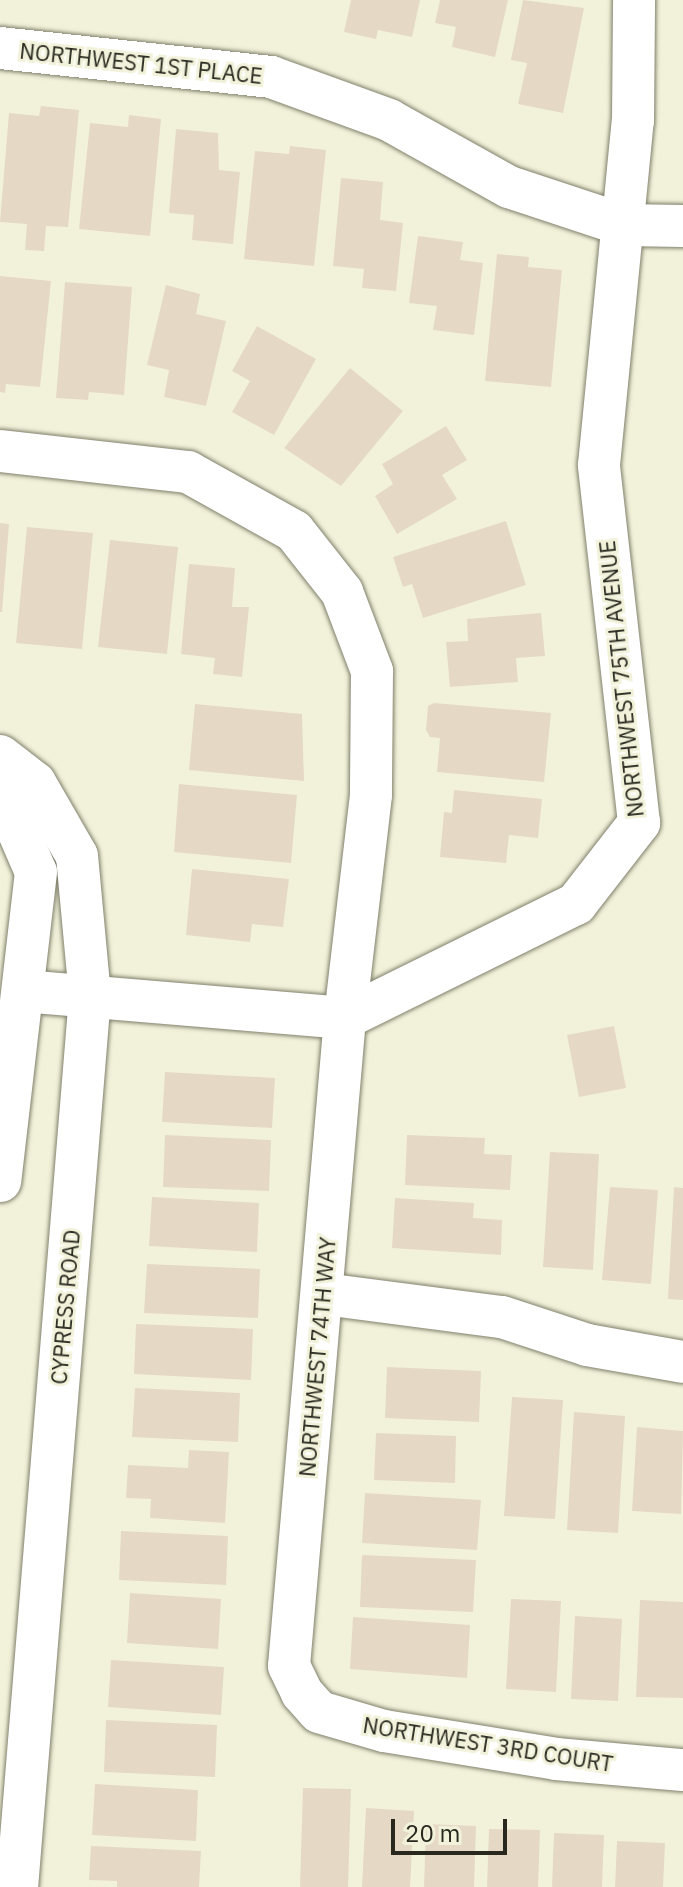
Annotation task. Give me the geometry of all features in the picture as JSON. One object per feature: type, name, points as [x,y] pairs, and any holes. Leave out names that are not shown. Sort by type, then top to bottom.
[{"type":"street","name":"NORTHWEST 75TH AVENUE","points":[[345,1018],[576,904],[639,823],[599,465],[633,121],[634,0]]},
{"type":"street","name":"NORTHWEST 1ST PLACE","points":[[0,48],[271,77],[389,120],[509,187],[624,225],[683,226]]},
{"type":"street","name":"NORTHWEST 74TH WAY","points":[[0,451],[188,472],[294,531],[342,592],[372,671],[371,795],[345,1018],[324,1294],[289,1666],[302,1693]]},
{"type":"street","name":"CYPRESS ROAD","points":[[0,756],[35,783],[77,856],[90,996],[17,1887]]},
{"type":"street","points":[[0,789],[36,872],[0,1181]]},
{"type":"street","points":[[23,991],[345,1018]]},
{"type":"street","points":[[324,1294],[502,1317],[587,1345],[683,1362]]},
{"type":"street","name":"NORTHWEST 3RD COURT","points":[[302,1693],[319,1712],[384,1731],[556,1759],[683,1770]]},
{"type":"building","points":[[351,0],[420,0],[412,37],[378,30],[376,39],[344,32]]},
{"type":"building","points":[[440,0],[508,0],[495,57],[452,47],[456,27],[435,23]]},
{"type":"building","points":[[523,0],[584,8],[563,113],[518,104],[527,63],[511,60]]},
{"type":"building","points":[[41,106],[79,110],[68,227],[46,226],[44,251],[25,250],[27,224],[0,222],[9,113],[39,116]]},
{"type":"building","points":[[129,115],[161,119],[150,236],[79,229],[90,123],[128,127]]},
{"type":"building","points":[[176,129],[218,133],[219,170],[240,172],[233,244],[192,240],[194,215],[169,213]]},
{"type":"building","points":[[290,146],[326,150],[314,266],[244,259],[255,151],[289,154]]},
{"type":"building","points":[[341,178],[383,182],[380,220],[403,223],[396,291],[362,288],[364,269],[333,266]]},
{"type":"building","points":[[418,236],[463,242],[460,260],[483,263],[474,335],[433,330],[437,306],[409,303]]},
{"type":"building","points":[[497,254],[529,257],[528,267],[562,270],[551,387],[485,381]]},
{"type":"building","points":[[0,276],[51,281],[40,387],[6,384],[5,393],[0,392]]},
{"type":"building","points":[[65,282],[132,287],[124,395],[89,392],[88,400],[56,398]]},
{"type":"building","points":[[166,285],[200,294],[196,314],[226,321],[206,406],[164,397],[169,370],[147,365]]},
{"type":"building","points":[[257,326],[316,359],[274,435],[232,412],[250,381],[232,371]]},
{"type":"building","points":[[350,368],[403,411],[341,486],[284,448]]},
{"type":"building","points":[[446,426],[467,460],[442,475],[457,499],[397,534],[375,496],[393,484],[382,464]]},
{"type":"building","points":[[506,521],[526,585],[423,618],[412,584],[403,587],[393,557]]},
{"type":"building","points":[[0,523],[9,524],[2,612],[0,612]]},
{"type":"building","points":[[27,527],[93,533],[82,649],[16,643]]},
{"type":"building","points":[[110,540],[178,547],[167,654],[98,647]]},
{"type":"building","points":[[189,564],[235,568],[232,607],[249,607],[242,677],[213,674],[215,658],[181,654]]},
{"type":"building","points":[[541,613],[545,656],[516,658],[518,682],[450,687],[446,642],[468,641],[467,619]]},
{"type":"building","points":[[434,703],[551,713],[544,782],[437,772],[440,738],[430,737],[426,730],[428,706]]},
{"type":"building","points":[[195,704],[302,714],[304,781],[189,770]]},
{"type":"building","points":[[179,784],[297,795],[291,863],[174,852]]},
{"type":"building","points":[[454,790],[542,799],[538,838],[509,835],[506,863],[440,857],[444,812],[452,813]]},
{"type":"building","points":[[192,869],[289,879],[283,927],[252,924],[250,942],[186,935]]},
{"type":"building","points":[[614,1026],[626,1088],[579,1097],[567,1035]]},
{"type":"building","points":[[165,1072],[275,1078],[272,1128],[162,1122]]},
{"type":"building","points":[[165,1135],[271,1140],[269,1191],[163,1187]]},
{"type":"building","points":[[407,1135],[485,1138],[484,1154],[512,1155],[510,1190],[405,1185]]},
{"type":"building","points":[[550,1152],[599,1154],[593,1270],[543,1267]]},
{"type":"building","points":[[610,1187],[658,1190],[651,1284],[602,1280]]},
{"type":"building","points":[[674,1187],[683,1188],[683,1300],[668,1299]]},
{"type":"building","points":[[152,1197],[259,1203],[257,1252],[149,1246]]},
{"type":"building","points":[[395,1198],[474,1203],[473,1218],[502,1220],[501,1255],[392,1248]]},
{"type":"building","points":[[147,1264],[260,1269],[258,1318],[144,1313]]},
{"type":"building","points":[[136,1324],[253,1329],[251,1380],[134,1374]]},
{"type":"building","points":[[387,1367],[481,1371],[479,1422],[385,1418]]},
{"type":"building","points":[[135,1388],[240,1393],[238,1442],[132,1437]]},
{"type":"building","points":[[512,1397],[563,1400],[555,1519],[504,1516]]},
{"type":"building","points":[[574,1412],[625,1416],[618,1533],[567,1530]]},
{"type":"building","points":[[637,1427],[683,1431],[681,1514],[632,1511]]},
{"type":"building","points":[[376,1433],[456,1436],[455,1483],[374,1480]]},
{"type":"building","points":[[189,1450],[229,1452],[225,1523],[150,1518],[151,1499],[126,1498],[128,1465],[188,1468]]},
{"type":"building","points":[[365,1493],[481,1500],[477,1550],[362,1543]]},
{"type":"building","points":[[121,1531],[228,1536],[226,1585],[119,1580]]},
{"type":"building","points":[[362,1555],[476,1560],[473,1612],[360,1607]]},
{"type":"building","points":[[130,1593],[221,1599],[218,1649],[127,1643]]},
{"type":"building","points":[[511,1599],[561,1601],[556,1692],[506,1689]]},
{"type":"building","points":[[640,1600],[683,1602],[683,1698],[636,1697]]},
{"type":"building","points":[[575,1616],[622,1619],[618,1701],[571,1699]]},
{"type":"building","points":[[353,1617],[470,1625],[467,1678],[350,1669]]},
{"type":"building","points":[[111,1660],[224,1667],[221,1715],[108,1707]]},
{"type":"building","points":[[106,1720],[217,1725],[215,1777],[104,1772]]},
{"type":"building","points":[[95,1784],[198,1790],[196,1841],[92,1835]]},
{"type":"building","points":[[303,1788],[351,1789],[348,1887],[300,1887]]},
{"type":"building","points":[[366,1808],[414,1811],[410,1887],[362,1887]]},
{"type":"building","points":[[426,1824],[476,1826],[474,1887],[424,1887]]},
{"type":"building","points":[[489,1829],[540,1830],[538,1887],[487,1887]]},
{"type":"building","points":[[554,1833],[604,1835],[602,1887],[552,1887]]},
{"type":"building","points":[[617,1841],[665,1843],[663,1887],[615,1887]]},
{"type":"building","points":[[91,1846],[201,1851],[199,1887],[117,1887],[117,1881],[89,1880]]}]
